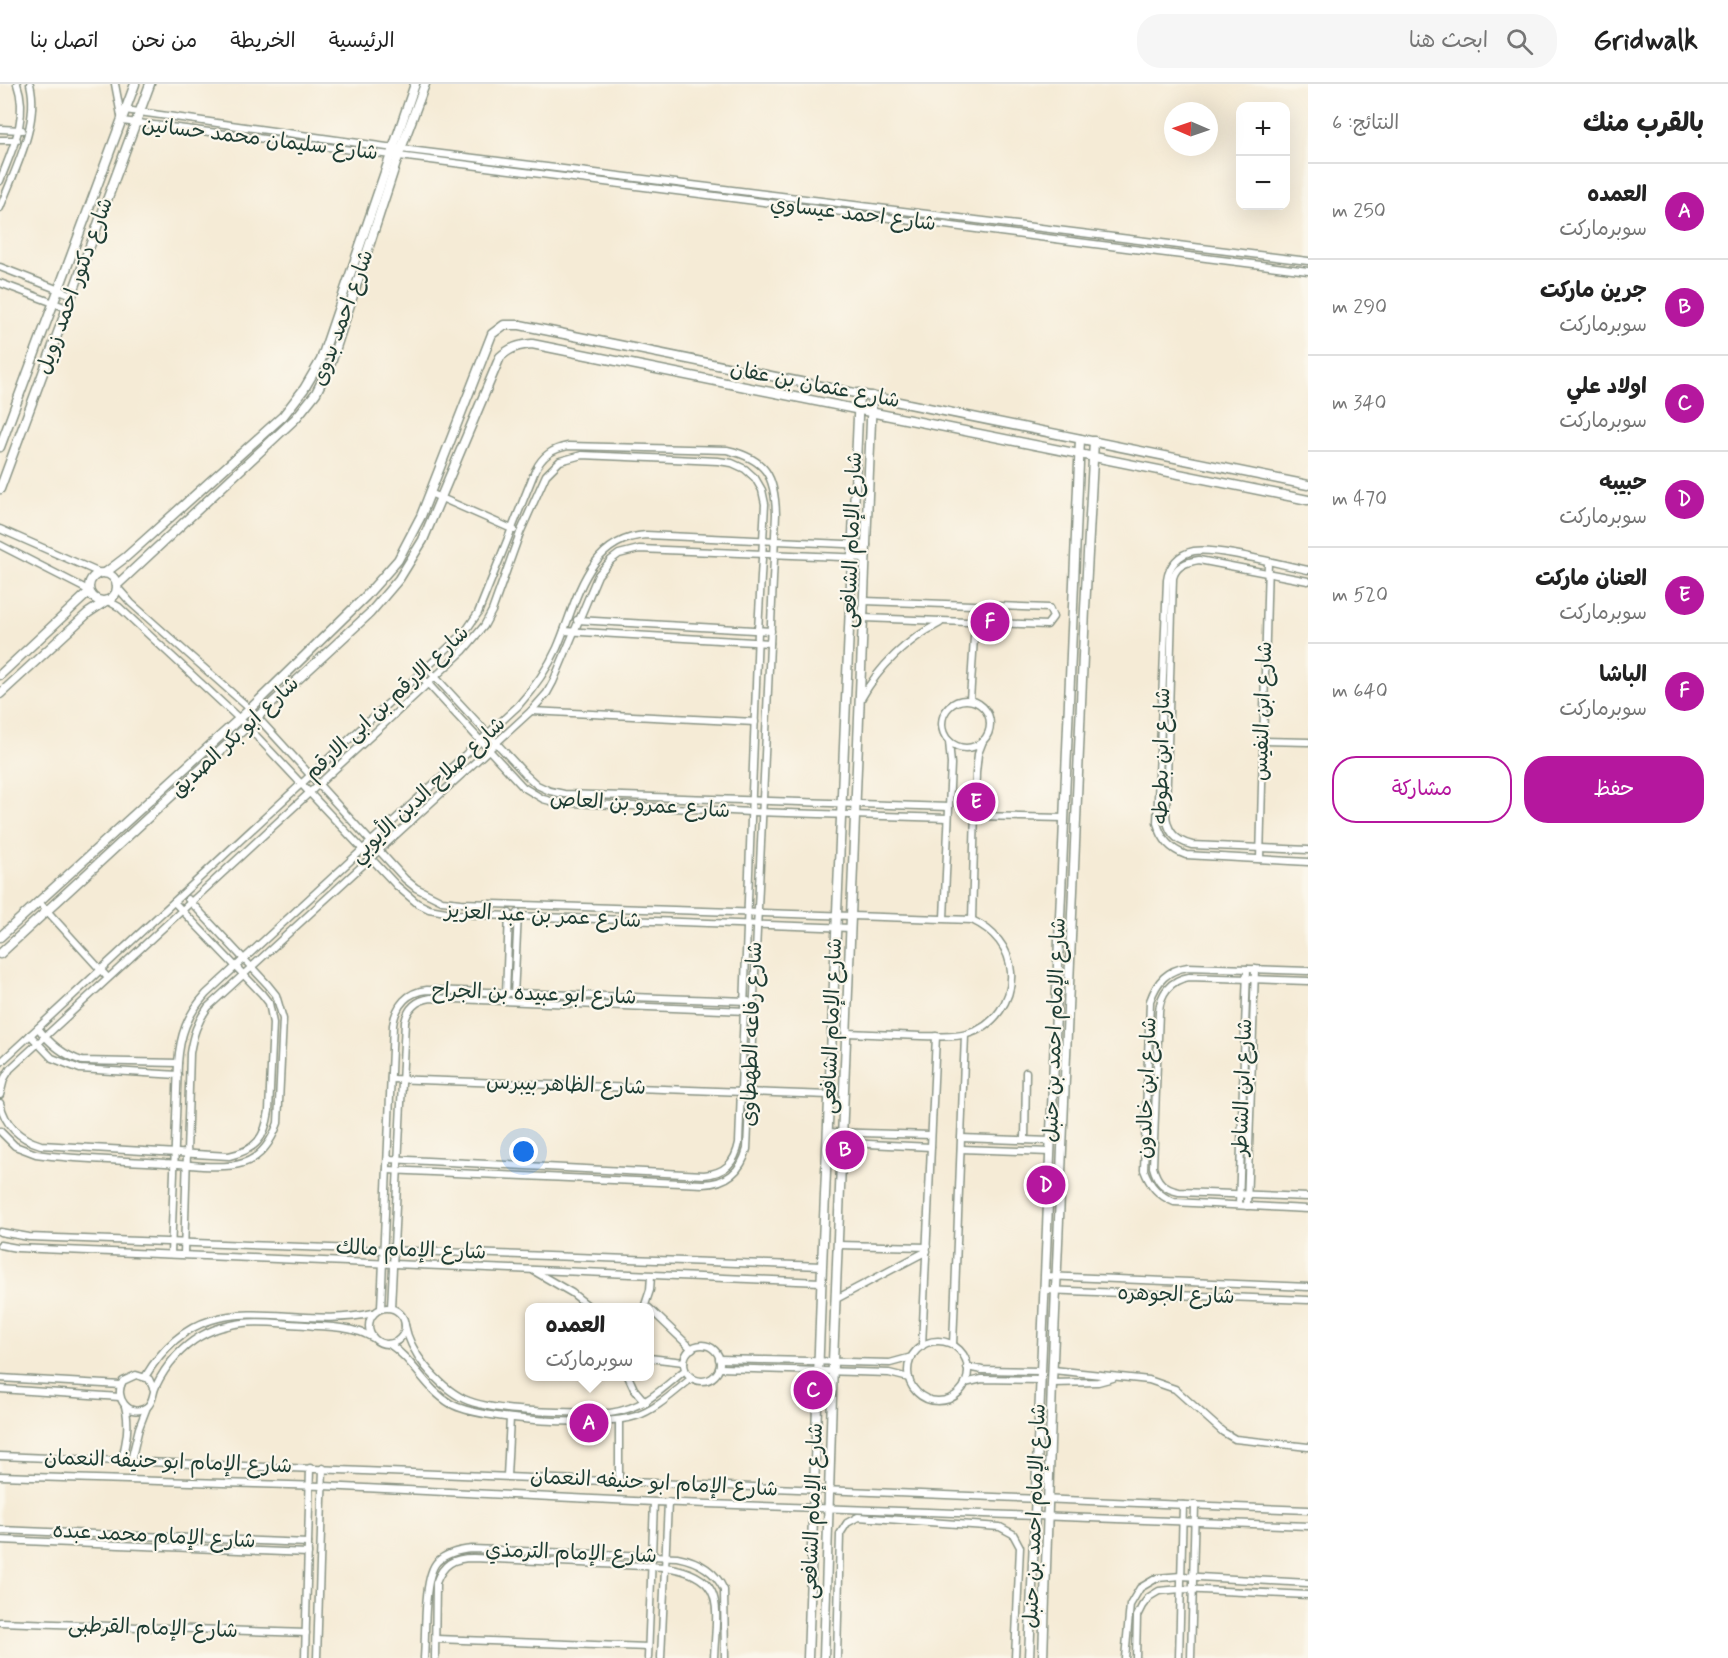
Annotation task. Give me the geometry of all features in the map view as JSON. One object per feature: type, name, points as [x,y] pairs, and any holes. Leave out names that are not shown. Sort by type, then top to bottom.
[{"type":"street","points":[[0,181],[19,130],[22,113],[22,99],[17,84]]},
{"type":"street","points":[[0,208],[29,130],[33,105],[30,84]]},
{"type":"street","points":[[115,84],[122,121]]},
{"type":"street","name":"شارع دكتور احمد زويل","points":[[0,447],[135,84]]},
{"type":"street","name":"شارع دكتور احمد زويل","points":[[0,489],[150,84]]},
{"type":"street","name":"شارع احمد بدوى","points":[[117,586],[296,418],[316,393],[331,363],[415,84]]},
{"type":"street","name":"شارع احمد بدوى","points":[[102,573],[126,557],[283,416],[304,389],[321,360],[395,152],[425,84]]},
{"type":"street","name":"شارع سليمان محمد حسانين","points":[[125,110],[395,152]]},
{"type":"street","name":"شارع سليمان محمد حسانين","points":[[122,121],[395,152]]},
{"type":"street","points":[[0,129],[29,130]]},
{"type":"street","points":[[0,140],[25,141]]},
{"type":"street","name":"شارع احمد عيساوي","points":[[395,152],[1308,261]]},
{"type":"street","name":"شارع احمد عيساوي","points":[[395,152],[1308,271]]},
{"type":"street","points":[[1136,249],[1138,240]]},
{"type":"street","points":[[0,267],[72,295]]},
{"type":"street","points":[[0,283],[67,308]]},
{"type":"street","name":"شارع عثمان بن عفان","points":[[430,493],[492,334],[504,326],[520,325],[1308,484]]},
{"type":"street","name":"شارع عثمان بن عفان","points":[[441,498],[500,357],[509,349],[532,344],[1308,500]]},
{"type":"street","name":"شارع الإمام الشافعى","points":[[808,1658],[821,1282],[859,393]]},
{"type":"street","name":"شارع الإمام الشافعى","points":[[824,1658],[833,1362],[872,396]]},
{"type":"street","name":"شارع الإمام احمد بن حنبل","points":[[1029,1658],[1080,439]]},
{"type":"street","name":"شارع الإمام احمد بن حنبل","points":[[1043,1658],[1052,1383],[1094,441]]},
{"type":"street","name":"شارع الارقم بن ابى الارقم","points":[[0,1063],[428,668],[472,623],[539,463],[553,450],[568,446],[694,448],[728,450],[746,454],[756,460],[773,481],[776,494],[776,540]]},
{"type":"street","points":[[694,448],[694,460]]},
{"type":"street","name":"شارع الارقم بن ابى الارقم","points":[[0,1095],[4,1079],[10,1069],[463,651],[484,626],[492,611],[520,533],[546,475],[560,461],[582,455],[732,463],[745,469],[755,478],[762,490],[765,504],[764,540]]},
{"type":"street","points":[[430,493],[520,533]]},
{"type":"street","name":"شارع ابو بكر الصديق","points":[[0,937],[250,710],[382,579],[411,539],[430,493]]},
{"type":"street","name":"شارع ابو بكر الصديق","points":[[0,954],[370,613],[399,579],[423,540],[441,498]]},
{"type":"street","points":[[0,529],[102,573],[114,579],[117,586],[114,596],[88,613],[0,694]]},
{"type":"street","name":"شارع صلاح الدين الأيوبي","points":[[171,1254],[178,1063],[180,1041],[189,1016],[206,994],[518,706],[546,670],[594,563],[608,548],[626,538],[646,535],[867,545]]},
{"type":"street","name":"شارع رفاعه الطهطاوى","points":[[388,1159],[704,1174],[723,1170],[731,1164],[740,1143],[758,631],[764,540]]},
{"type":"street","name":"شارع رفاعه الطهطاوى","points":[[387,1170],[714,1184],[737,1172],[744,1161],[747,1149],[750,1091],[776,540]]},
{"type":"street","points":[[0,545],[88,591],[98,601],[107,601]]},
{"type":"street","name":"شارع صلاح الدين الأيوبي","points":[[184,1254],[190,1053],[197,1024],[208,1007],[531,711],[547,693],[553,682],[598,575],[604,567],[611,560],[629,550],[639,549],[866,558]]},
{"type":"street","points":[[1178,563],[1186,553],[1199,551],[1308,570]]},
{"type":"street","points":[[1178,563],[1199,560],[1308,581]]},
{"type":"street","name":"شارع ابن النفيس","points":[[1260,859],[1268,562]]},
{"type":"street","name":"شارع ابن بطوطه","points":[[1178,563],[1173,579],[1157,824],[1161,834],[1167,844],[1186,855],[1308,862]]},
{"type":"street","points":[[0,675],[88,591],[89,581],[102,573]]},
{"type":"street","name":"شارع عمر بن عبد العزيز","points":[[117,586],[125,598],[257,717],[379,852],[416,888],[442,901],[509,906],[972,920]]},
{"type":"street","name":"شارع عمر بن عبد العزيز","points":[[107,601],[119,607],[247,726],[371,859],[407,895],[429,909],[457,914],[851,928]]},
{"type":"street","points":[[864,618],[1047,625],[1053,617],[1049,608],[865,601]]},
{"type":"street","points":[[1073,609],[1085,609]]},
{"type":"street","points":[[569,620],[771,631]]},
{"type":"street","points":[[860,700],[870,683],[894,654],[925,630],[942,622]]},
{"type":"street","points":[[970,700],[975,622]]},
{"type":"street","points":[[1072,626],[1084,626]]},
{"type":"street","points":[[564,631],[770,643]]},
{"type":"street","name":"شارع عمرو بن العاص","points":[[428,668],[537,784],[557,793],[949,807]]},
{"type":"street","name":"شارع عمرو بن العاص","points":[[420,675],[523,787],[533,794],[554,802],[762,813],[948,818]]},
{"type":"street","name":"شارع ابن بطوطه","points":[[1166,697],[1166,822],[1170,830],[1183,843],[1192,845],[1308,850]]},
{"type":"street","points":[[847,1033],[965,1035],[978,1030],[999,1012],[1008,993],[1011,973],[1009,959],[999,940],[984,926],[972,920],[977,763],[983,741],[990,729],[989,716],[982,705],[970,700],[955,702],[945,713],[942,728],[949,741],[951,764],[944,918]]},
{"type":"street","points":[[531,711],[755,722]]},
{"type":"street","points":[[949,741],[966,748],[983,741]]},
{"type":"street","points":[[1262,741],[1308,742]]},
{"type":"street","points":[[975,816],[1064,818]]},
{"type":"street","points":[[0,1131],[8,1141],[25,1151],[46,1155],[232,1165],[257,1156],[274,1136],[278,1123],[283,1019],[276,995],[183,894]]},
{"type":"street","points":[[39,902],[108,978]]},
{"type":"street","points":[[0,1103],[2,1113],[8,1123],[23,1138],[41,1145],[229,1156],[252,1148],[260,1139],[267,1126],[272,1013],[269,1004],[174,903]]},
{"type":"street","points":[[505,1002],[509,906]]},
{"type":"street","points":[[513,1002],[518,906]]},
{"type":"street","points":[[1060,924],[1072,925]]},
{"type":"street","name":"شارع ابن خالدون","points":[[1308,971],[1179,968],[1170,972],[1157,984],[1150,1001],[1144,1170],[1155,1190],[1174,1202],[1308,1209]]},
{"type":"street","name":"شارع ابن الشاطر","points":[[1239,1206],[1247,969]]},
{"type":"street","name":"شارع ابن الشاطر","points":[[1247,1206],[1255,969]]},
{"type":"street","name":"شارع ابن خالدون","points":[[1308,981],[1182,978],[1169,986],[1159,1005],[1153,1167],[1159,1182],[1164,1187],[1179,1192],[1308,1197]]},
{"type":"street","name":"شارع ابو عبيده بن الجراح","points":[[381,1308],[394,1015],[398,1007],[411,994],[427,990],[754,1001]]},
{"type":"street","name":"شارع ابو عبيده بن الجراح","points":[[391,1308],[405,1022],[407,1013],[413,1005],[422,999],[431,998],[754,1012]]},
{"type":"street","points":[[38,1028],[45,1038],[65,1054],[82,1061],[178,1063]]},
{"type":"street","points":[[30,1035],[52,1058],[80,1069],[178,1075]]},
{"type":"street","points":[[953,1345],[965,1035]]},
{"type":"street","points":[[922,1346],[936,1036]]},
{"type":"street","points":[[1024,1140],[1026,1072]]},
{"type":"street","name":"شارع الظاهر بيبرس","points":[[391,1079],[829,1095]]},
{"type":"street","points":[[1052,1100],[1065,1100]]},
{"type":"street","points":[[1146,1117],[1155,1118]]},
{"type":"street","points":[[1242,1118],[1250,1118]]},
{"type":"street","points":[[827,1137],[843,1133],[931,1136]]},
{"type":"street","points":[[827,1137],[843,1143],[931,1147]]},
{"type":"street","points":[[961,1138],[1050,1141]]},
{"type":"street","points":[[75,1157],[76,1147]]},
{"type":"street","points":[[961,1149],[1050,1152]]},
{"type":"street","points":[[576,1167],[576,1179]]},
{"type":"street","name":"شارع الإمام مالك","points":[[0,1232],[29,1237],[822,1266]]},
{"type":"street","name":"شارع الإمام مالك","points":[[0,1245],[17,1248],[821,1282]]},
{"type":"street","points":[[838,1245],[927,1249]]},
{"type":"street","points":[[836,1299],[927,1249]]},
{"type":"street","points":[[531,1270],[573,1293],[585,1303]]},
{"type":"street","points":[[648,1303],[651,1276]]},
{"type":"street","name":"شارع الجوهره","points":[[1045,1276],[1308,1287]]},
{"type":"street","name":"شارع الجوهره","points":[[1044,1290],[1308,1300]]},
{"type":"street","points":[[145,1377],[159,1357],[176,1340],[196,1326],[219,1317],[243,1314],[343,1317],[373,1313],[381,1308],[391,1308],[399,1312],[411,1345],[429,1371],[444,1386],[471,1402],[511,1408],[610,1413],[646,1403],[686,1370]]},
{"type":"street","points":[[373,1313],[368,1326],[373,1338]]},
{"type":"street","points":[[654,1313],[692,1348]]},
{"type":"street","points":[[131,1461],[139,1428],[153,1399],[154,1390],[166,1368],[182,1350],[202,1335],[225,1326],[263,1323],[343,1328],[358,1331],[380,1343],[389,1344],[401,1338],[405,1325]]},
{"type":"street","points":[[966,1383],[967,1367],[960,1351],[953,1345],[934,1341],[922,1346],[912,1357],[908,1367],[909,1378],[919,1394],[936,1401],[954,1397],[966,1383],[982,1379],[1041,1375]]},
{"type":"street","points":[[389,1344],[408,1360],[441,1397],[452,1405],[478,1414],[510,1418],[600,1422],[638,1416],[692,1378]]},
{"type":"street","points":[[701,1346],[710,1348],[719,1359],[718,1368],[710,1378],[701,1381],[692,1378],[684,1362],[692,1348],[701,1346]]},
{"type":"street","points":[[719,1359],[890,1363],[912,1357]]},
{"type":"street","points":[[654,1359],[684,1362]]},
{"type":"street","points":[[967,1367],[1041,1375]]},
{"type":"street","points":[[718,1368],[889,1373],[909,1378]]},
{"type":"street","points":[[1053,1370],[1149,1380],[1168,1386],[1186,1398],[1223,1432],[1235,1439],[1308,1447]]},
{"type":"street","points":[[122,1460],[128,1416],[120,1398],[121,1385],[131,1376],[145,1377],[154,1390]]},
{"type":"street","points":[[1052,1383],[1098,1382],[1114,1377]]},
{"type":"street","points":[[0,1378],[121,1385]]},
{"type":"street","points":[[630,1381],[646,1403]]},
{"type":"street","points":[[0,1389],[120,1398]]},
{"type":"street","points":[[125,1406],[134,1410],[148,1406]]},
{"type":"street","points":[[507,1476],[510,1418]]},
{"type":"street","points":[[619,1420],[619,1481]]},
{"type":"street","name":"شارع الإمام ابو حنيفه النعمان","points":[[0,1456],[1308,1510]]},
{"type":"street","points":[[305,1658],[310,1468]]},
{"type":"street","points":[[317,1658],[323,1468]]},
{"type":"street","name":"شارع الإمام ابو حنيفه النعمان","points":[[0,1476],[310,1485],[654,1502],[1308,1526]]},
{"type":"street","points":[[648,1658],[654,1502]]},
{"type":"street","points":[[661,1658],[668,1502]]},
{"type":"street","points":[[1179,1658],[1183,1505]]},
{"type":"street","points":[[1191,1658],[1195,1505]]},
{"type":"street","points":[[837,1658],[840,1534],[846,1523],[858,1517],[1000,1527],[1013,1534],[1020,1547],[1015,1658]]},
{"type":"street","name":"شارع الإمام محمد عبده","points":[[0,1530],[308,1543]]},
{"type":"street","points":[[160,1547],[161,1537]]},
{"type":"street","name":"شارع الإمام محمد عبده","points":[[0,1540],[308,1553]]},
{"type":"street","name":"شارع الإمام الترمذي","points":[[424,1658],[430,1573],[436,1563],[452,1553],[472,1549],[652,1556],[690,1560],[700,1564],[720,1580],[725,1602],[725,1658]]},
{"type":"street","name":"شارع الإمام الترمذي","points":[[435,1658],[436,1583],[440,1572],[446,1564],[454,1560],[473,1557],[665,1567],[694,1574],[703,1579],[712,1591],[716,1609],[714,1658]]},
{"type":"street","points":[[1125,1658],[1128,1615],[1134,1596],[1140,1588],[1157,1578],[1181,1576],[1308,1583]]},
{"type":"street","points":[[1136,1658],[1137,1616],[1149,1597],[1159,1591],[1193,1589],[1308,1595]]},
{"type":"street","name":"شارع الإمام القرطبى","points":[[0,1622],[306,1633]]},
{"type":"street","points":[[826,1622],[833,1625],[838,1622]]},
{"type":"street","points":[[426,1629],[436,1630]]},
{"type":"street","points":[[436,1639],[648,1647]]},
{"type":"street","points":[[825,1640],[838,1639]]},
{"type":"street","points":[[425,1647],[431,1645],[435,1649]]},
{"type":"place","name":"الباشا","points":[[990,622]]},
{"type":"place","name":"العنان ماركت","points":[[976,802]]},
{"type":"place","name":"جرين ماركت","points":[[845,1150]]},
{"type":"place","name":"حبيبه","points":[[1046,1185]]},
{"type":"place","name":"اولاد علي","points":[[813,1390]]},
{"type":"place","name":"العمده","points":[[589,1423]]}]
